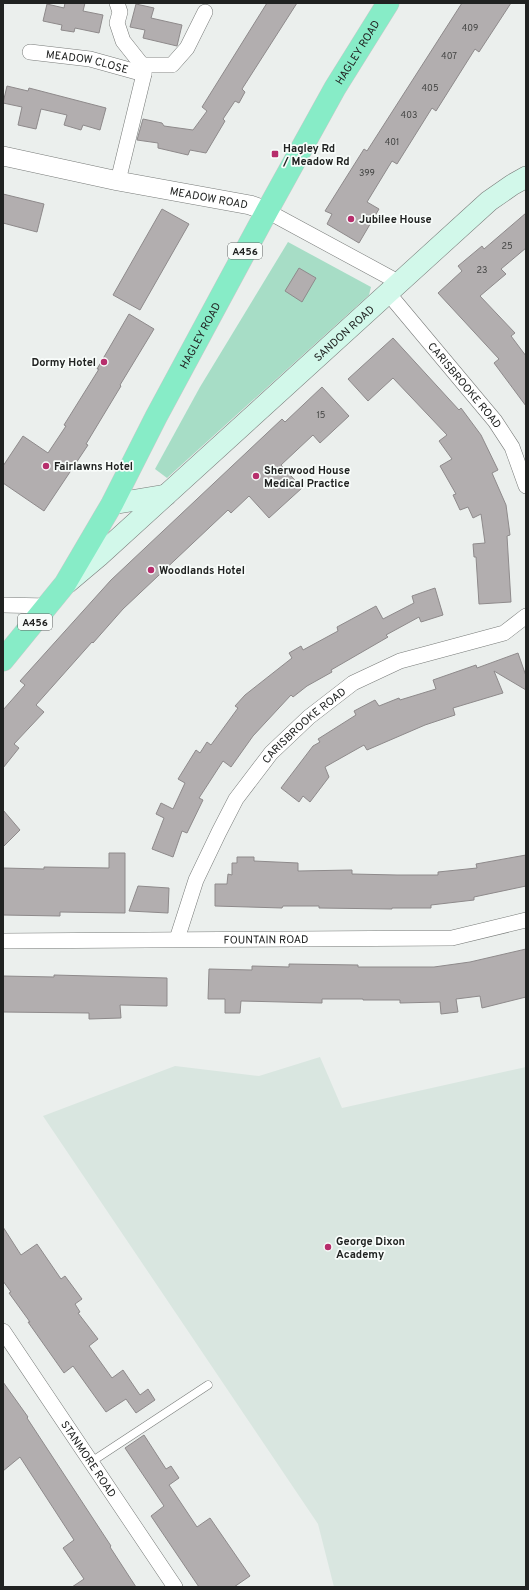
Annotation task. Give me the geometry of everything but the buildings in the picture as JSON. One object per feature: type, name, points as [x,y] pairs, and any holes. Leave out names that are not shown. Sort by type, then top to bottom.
[{"type":"highway","name":"HAGLEY ROAD","points":[[3,660],[65,584],[112,504],[156,417],[267,211],[335,88],[388,3]]},
{"type":"main road","name":"SANDON ROAD","points":[[65,584],[166,495],[489,201],[526,177]]},
{"type":"main road","points":[[112,504],[166,495]]},
{"type":"street","name":"MEADOW CLOSE","points":[[117,3],[120,12],[117,23],[123,41],[143,69],[118,181]]},
{"type":"street","name":"MEADOW CLOSE","points":[[30,52],[90,59],[143,69],[172,65],[187,48],[205,12]]},
{"type":"street","name":"MEADOW ROAD","points":[[3,156],[118,181],[250,205],[267,211],[394,288]]},
{"type":"street","name":"CARISBROOKE ROAD","points":[[394,288],[495,421],[512,447],[526,486]]},
{"type":"street","points":[[3,605],[48,606]]},
{"type":"street","name":"CARISBROOKE ROAD","points":[[177,939],[196,880],[236,799],[271,753],[309,717],[354,683],[400,661],[504,633],[526,616]]},
{"type":"street","name":"FOUNTAIN ROAD","points":[[3,941],[452,938],[526,920]]},
{"type":"street","name":"STANMORE ROAD","points":[[3,1331],[174,1587]]},
{"type":"lane","points":[[91,1462],[208,1385]]},
{"type":"shaded area","name":"George Dixon Academy","points":[[320,1057],[342,1108],[526,1067],[526,1587],[334,1587],[318,1524],[43,1116],[175,1066],[259,1076]]},
{"type":"green space","points":[[288,242],[371,287],[369,295],[167,478],[155,469],[200,387]]},
{"type":"place","name":"Hagley Rd / Meadow Rd","points":[[275,154]]},
{"type":"place","name":"Jubilee House","points":[[351,219]]},
{"type":"place","name":"Dormy Hotel","points":[[104,362]]},
{"type":"place","name":"Fairlawns Hotel","points":[[46,466]]},
{"type":"place","name":"Sherwood House Medical Practice","points":[[256,476]]},
{"type":"place","name":"Woodlands Hotel","points":[[151,570]]},
{"type":"place","name":"George Dixon Academy","points":[[328,1247]]}]
